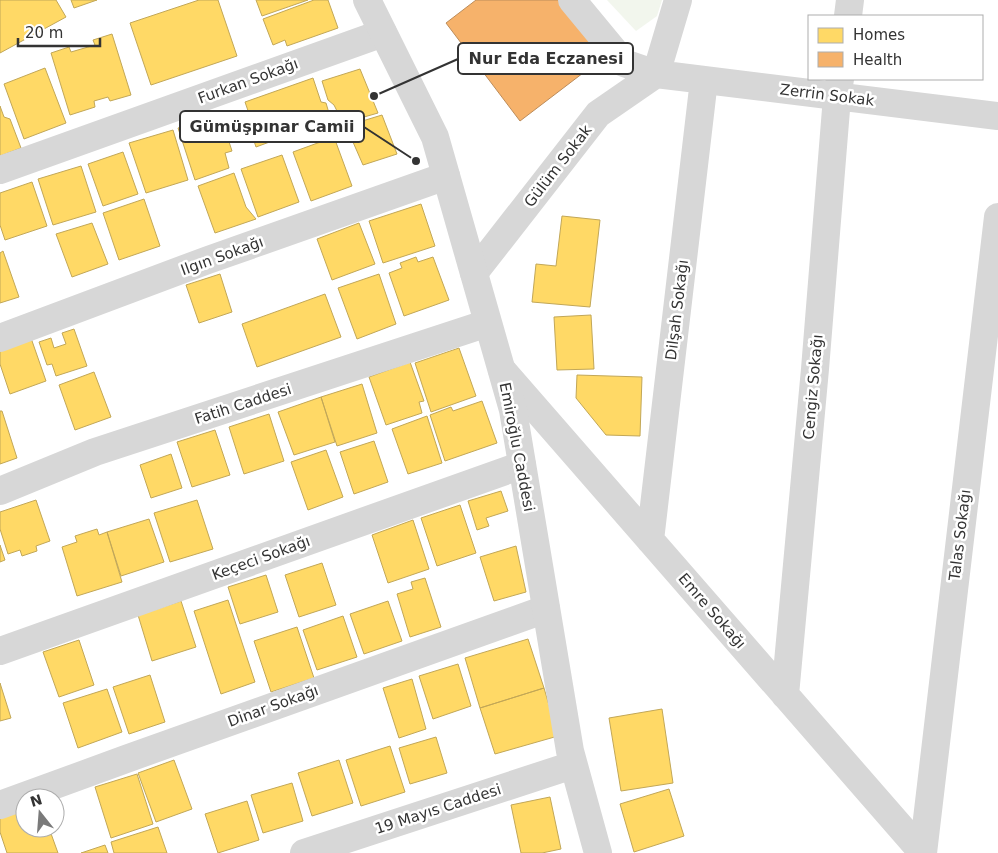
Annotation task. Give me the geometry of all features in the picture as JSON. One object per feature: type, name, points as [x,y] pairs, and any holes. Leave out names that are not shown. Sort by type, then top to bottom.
[{"type":"street","name":"Emiroğlu Caddesi","points":[[367,0],[434,137],[513,410],[570,751],[598,853]]},
{"type":"street","name":"Zerrin Sokak","points":[[572,0],[624,63],[656,74],[704,80],[839,88],[998,116]]},
{"type":"street","points":[[656,74],[678,0]]},
{"type":"street","points":[[848,15],[850,0]]},
{"type":"street","name":"Furkan Sokağı","points":[[0,170],[383,32]]},
{"type":"street","name":"Gülüm Sokak","points":[[474,273],[598,114],[656,74]]},
{"type":"street","name":"Dilşah Sokağı","points":[[650,540],[704,80]]},
{"type":"street","name":"Cengiz Sokağı","points":[[785,695],[839,88]]},
{"type":"street","name":"Ilgın Sokağı","points":[[0,338],[208,260],[446,176]]},
{"type":"street","name":"Talas Sokağı","points":[[923,853],[998,217]]},
{"type":"street","name":"Fatih Caddesi","points":[[0,491],[95,452],[488,323]]},
{"type":"street","name":"Emre Sokağı","points":[[502,370],[923,853]]},
{"type":"street","name":"Keçeci Sokağı","points":[[0,651],[522,465]]},
{"type":"street","name":"Dinar Sokağı","points":[[0,805],[546,609]]},
{"type":"street","name":"19 Mayıs Caddesi","points":[[304,853],[573,765]]},
{"type":"shaded area","points":[[607,0],[662,0],[657,16],[636,31]]},
{"type":"building: Homes","points":[[0,0],[56,0],[66,17],[0,53]]},
{"type":"building: Homes","points":[[71,0],[97,0],[74,8]]},
{"type":"building: Homes","points":[[199,0],[218,0],[237,56],[151,85],[130,23]]},
{"type":"building: Homes","points":[[256,0],[308,0],[262,16]]},
{"type":"building: Homes","points":[[314,0],[328,0],[338,28],[287,46],[285,40],[273,45],[263,19]]},
{"type":"building: Homes","points":[[112,34],[131,95],[110,101],[108,97],[94,101],[95,107],[70,115],[51,53],[69,47],[71,52],[95,45],[93,40]]},
{"type":"building: Homes","points":[[45,68],[66,123],[24,139],[4,84]]},
{"type":"building: Homes","points":[[360,69],[378,113],[343,123],[334,105],[328,100],[322,81]]},
{"type":"building: Homes","points":[[313,78],[321,102],[326,103],[331,120],[307,128],[305,124],[282,132],[283,137],[256,147],[250,129],[254,128],[245,102]]},
{"type":"building: Homes","points":[[0,106],[4,117],[10,119],[21,148],[0,156]]},
{"type":"building: Homes","points":[[220,114],[232,151],[225,153],[229,168],[195,180],[178,128]]},
{"type":"building: Homes","points":[[382,115],[397,154],[363,165],[346,126]]},
{"type":"building: Homes","points":[[173,130],[188,180],[146,193],[129,143]]},
{"type":"building: Homes","points":[[334,137],[352,186],[311,201],[293,152]]},
{"type":"building: Homes","points":[[123,152],[138,194],[103,206],[88,164]]},
{"type":"building: Homes","points":[[282,155],[299,202],[258,217],[241,169]]},
{"type":"building: Homes","points":[[81,166],[96,212],[53,225],[38,179]]},
{"type":"building: Homes","points":[[234,173],[246,207],[256,219],[215,233],[198,186]]},
{"type":"building: Homes","points":[[32,182],[47,226],[5,240],[0,225],[0,193]]},
{"type":"building: Homes","points":[[144,199],[160,246],[119,260],[103,213]]},
{"type":"building: Homes","points":[[421,204],[435,246],[383,263],[369,221]]},
{"type":"building: Homes","points":[[562,216],[600,220],[590,307],[532,302],[536,264],[556,266]]},
{"type":"building: Homes","points":[[92,223],[108,264],[72,277],[56,234]]},
{"type":"building: Homes","points":[[359,223],[375,264],[332,280],[317,239]]},
{"type":"building: Homes","points":[[3,251],[19,297],[0,303],[0,253]]},
{"type":"building: Homes","points":[[416,257],[418,262],[433,257],[449,300],[404,316],[389,273],[402,268],[400,263]]},
{"type":"building: Homes","points":[[220,274],[232,312],[199,323],[186,285]]},
{"type":"building: Homes","points":[[379,274],[396,324],[357,339],[338,288]]},
{"type":"building: Homes","points":[[325,294],[341,337],[257,367],[242,324]]},
{"type":"building: Homes","points":[[591,315],[594,369],[557,370],[554,317]]},
{"type":"building: Homes","points":[[74,329],[87,366],[56,376],[52,364],[47,365],[39,342],[51,338],[54,348],[66,344],[62,333]]},
{"type":"building: Homes","points":[[31,338],[46,381],[10,394],[0,364],[0,349]]},
{"type":"building: Homes","points":[[459,348],[476,396],[431,412],[415,363]]},
{"type":"building: Homes","points":[[410,362],[424,401],[419,402],[422,413],[386,425],[369,377]]},
{"type":"building: Homes","points":[[94,372],[111,417],[75,430],[59,385]]},
{"type":"building: Homes","points":[[577,375],[642,377],[640,436],[606,435],[576,398]]},
{"type":"building: Homes","points":[[362,384],[377,433],[337,446],[321,397]]},
{"type":"building: Homes","points":[[321,397],[335,442],[294,455],[278,412]]},
{"type":"building: Homes","points":[[482,401],[497,443],[445,461],[430,415],[451,407],[453,411]]},
{"type":"building: Homes","points":[[0,411],[2,411],[17,458],[0,464]]},
{"type":"building: Homes","points":[[269,414],[284,461],[244,474],[229,427]]},
{"type":"building: Homes","points":[[427,416],[442,463],[408,474],[392,429]]},
{"type":"building: Homes","points":[[215,430],[230,475],[192,487],[177,442]]},
{"type":"building: Homes","points":[[374,441],[388,482],[354,494],[340,452]]},
{"type":"building: Homes","points":[[326,450],[343,497],[308,510],[291,462]]},
{"type":"building: Homes","points":[[171,454],[182,488],[151,498],[140,465]]},
{"type":"building: Homes","points":[[501,491],[508,511],[486,518],[489,526],[477,530],[468,501]]},
{"type":"building: Homes","points":[[36,500],[50,541],[36,546],[37,551],[22,556],[20,550],[8,554],[0,529],[0,512]]},
{"type":"building: Homes","points":[[197,500],[213,549],[170,562],[154,513]]},
{"type":"building: Homes","points":[[460,505],[476,553],[437,566],[421,518]]},
{"type":"building: Homes","points":[[149,519],[164,562],[121,576],[107,532]]},
{"type":"building: Homes","points":[[413,520],[429,569],[388,583],[372,535]]},
{"type":"building: Homes","points":[[97,529],[99,535],[107,532],[122,582],[77,596],[62,547],[77,542],[75,536]]},
{"type":"building: Homes","points":[[0,545],[5,560],[0,562]]},
{"type":"building: Homes","points":[[516,546],[526,592],[494,601],[480,557]]},
{"type":"building: Homes","points":[[322,563],[336,605],[299,617],[285,575]]},
{"type":"building: Homes","points":[[266,575],[278,612],[240,624],[228,587]]},
{"type":"building: Homes","points":[[425,578],[441,627],[410,637],[397,594],[413,589],[411,582]]},
{"type":"building: Homes","points":[[228,600],[255,682],[221,694],[194,611]]},
{"type":"building: Homes","points":[[181,601],[196,647],[152,661],[138,615]]},
{"type":"building: Homes","points":[[388,601],[402,641],[364,654],[350,614]]},
{"type":"building: Homes","points":[[343,616],[357,657],[317,670],[303,630]]},
{"type":"building: Homes","points":[[297,627],[314,678],[271,692],[254,641]]},
{"type":"building: Homes","points":[[528,639],[544,688],[480,708],[465,658]]},
{"type":"building: Homes","points":[[79,640],[94,685],[59,697],[43,652]]},
{"type":"building: Homes","points":[[458,664],[471,706],[433,719],[419,676]]},
{"type":"building: Homes","points":[[150,675],[165,722],[129,734],[113,687]]},
{"type":"building: Homes","points":[[412,679],[426,729],[399,738],[383,688]]},
{"type":"building: Homes","points":[[0,683],[11,718],[0,721]]},
{"type":"building: Homes","points":[[544,688],[558,736],[495,754],[480,708]]},
{"type":"building: Homes","points":[[107,689],[122,732],[78,748],[63,703]]},
{"type":"building: Homes","points":[[662,709],[673,783],[621,791],[609,718]]},
{"type":"building: Homes","points":[[436,737],[447,773],[410,784],[399,748]]},
{"type":"building: Homes","points":[[390,746],[405,792],[361,806],[346,760]]},
{"type":"building: Homes","points":[[174,760],[192,809],[156,822],[138,773]]},
{"type":"building: Homes","points":[[339,760],[353,803],[312,816],[298,773]]},
{"type":"building: Homes","points":[[137,774],[153,824],[111,838],[95,787]]},
{"type":"building: Homes","points":[[292,783],[303,821],[263,833],[251,795]]},
{"type":"building: Homes","points":[[669,789],[684,836],[634,852],[620,804]]},
{"type":"building: Homes","points":[[550,797],[561,849],[542,853],[521,853],[511,805]]},
{"type":"building: Homes","points":[[247,801],[259,840],[218,853],[205,814]]},
{"type":"building: Homes","points":[[15,813],[15,838],[53,838],[58,853],[7,853],[0,832],[0,818]]},
{"type":"building: Homes","points":[[158,827],[167,853],[114,853],[111,842]]},
{"type":"building: Homes","points":[[105,845],[108,853],[81,853]]},
{"type":"building: Health","points":[[476,0],[560,0],[604,57],[520,121],[446,23]]},
{"type":"place","name":"Nur Eda Eczanesi","points":[[374,96]]},
{"type":"place","name":"Gümüşpınar Camii","points":[[416,161]]}]
